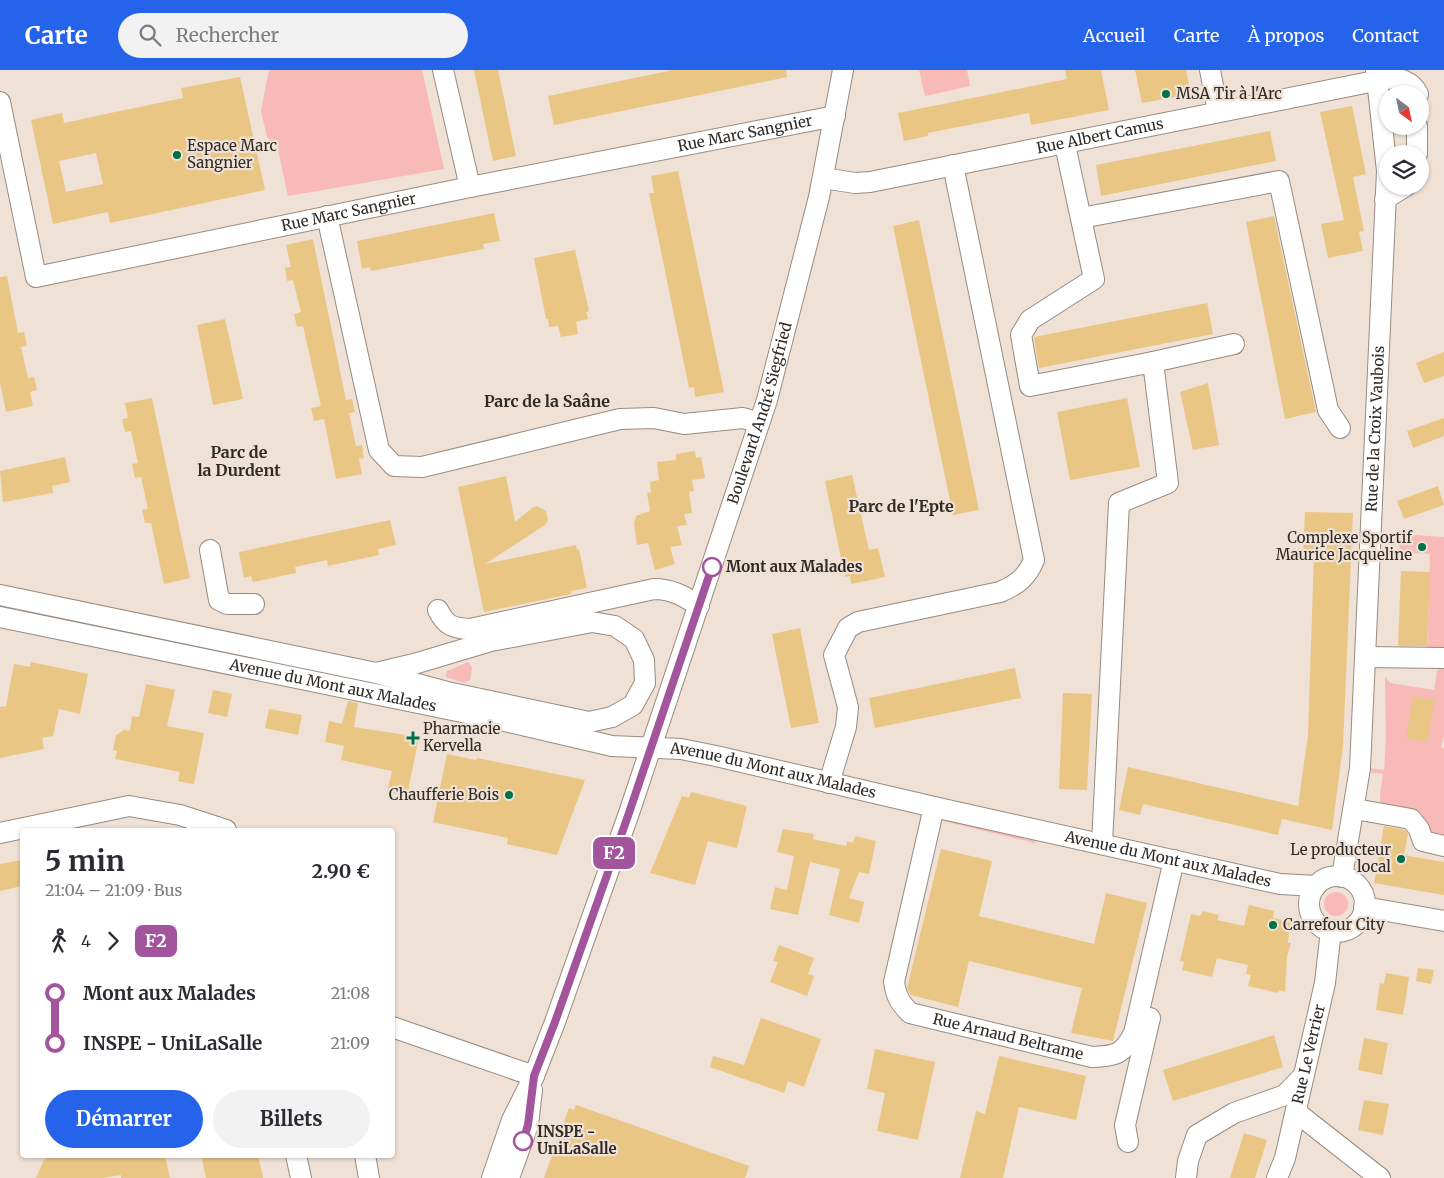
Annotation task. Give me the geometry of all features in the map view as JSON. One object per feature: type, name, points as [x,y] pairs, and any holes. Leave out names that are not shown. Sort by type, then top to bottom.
[{"type":"street","points":[[443,70],[470,187]]},
{"type":"street","name":"Boulevard André Siegfried","points":[[534,1076],[555,1022],[699,606],[759,423],[793,304],[823,178],[843,70]]},
{"type":"street","points":[[1210,70],[1218,112]]},
{"type":"street","name":"Rue Albert Camus","points":[[823,178],[855,183],[870,182],[1218,112],[1376,75],[1410,82],[1412,85]]},
{"type":"street","name":"Rue de la Croix Vaubois","points":[[1342,876],[1355,809],[1360,768],[1387,171],[1376,75]]},
{"type":"street","name":"Rue Marc Sangnier","points":[[0,102],[36,277],[470,187],[835,116]]},
{"type":"street","points":[[1067,154],[1094,279],[1030,320],[1021,335],[1030,386],[1234,344]]},
{"type":"street","points":[[829,783],[846,727],[848,706],[834,655],[848,628],[858,622],[1000,592],[1015,586],[1029,572],[1034,560],[953,165]]},
{"type":"street","points":[[1080,218],[1279,181],[1328,410],[1340,428]]},
{"type":"street","points":[[1385,199],[1391,195]]},
{"type":"street","points":[[327,216],[379,450],[394,466],[422,467],[620,419],[654,418],[684,424],[743,418],[759,423]]},
{"type":"street","points":[[1102,844],[1119,503],[1168,483],[1153,362]]},
{"type":"street","points":[[210,550],[219,600],[227,604],[254,604]]},
{"type":"street","points":[[438,610],[444,623],[455,628],[470,629],[654,589],[667,589],[680,594],[699,606]]},
{"type":"street","points":[[0,595],[376,673],[448,692],[589,722],[612,717],[633,705],[645,683],[644,660],[634,639],[615,626],[592,622],[491,641],[414,664],[376,673]]},
{"type":"street","name":"Avenue du Mont aux Malades","points":[[0,617],[496,719],[605,745],[703,753],[934,807],[1280,884],[1313,894]]},
{"type":"street","points":[[1366,657],[1444,658]]},
{"type":"street","points":[[24,828],[129,806],[180,815],[220,828]]},
{"type":"street","name":"Rue Arnaud Beltrame","points":[[934,807],[894,982],[895,994],[900,1003],[910,1013],[1092,1057],[1112,1056],[1119,1053],[1128,1046],[1134,1033],[1181,862]]},
{"type":"street","points":[[1355,809],[1410,819],[1419,829],[1423,841],[1444,846]]},
{"type":"street","points":[[0,833],[20,829]]},
{"type":"street","points":[[1128,1142],[1125,1125],[1181,862]]},
{"type":"street","points":[[1342,876],[1357,885],[1362,892],[1364,907],[1362,917],[1351,928],[1343,931],[1331,930],[1318,924],[1312,917],[1313,894],[1325,879],[1342,876]]},
{"type":"street","points":[[1364,907],[1444,921]]},
{"type":"street","name":"Rue Le Verrier","points":[[1278,1178],[1285,1158],[1325,983],[1331,930]]},
{"type":"street","points":[[395,1028],[534,1076]]},
{"type":"street","points":[[492,1178],[512,1120],[534,1076]]},
{"type":"street","points":[[510,1178],[528,1125],[534,1076]]},
{"type":"street","points":[[1186,1178],[1188,1161],[1197,1135],[1234,1113],[1285,1095],[1303,1076]]},
{"type":"street","points":[[1296,1112],[1380,1178]]},
{"type":"street","points":[[297,1158],[301,1178]]},
{"type":"street","points":[[365,1158],[369,1178]]},
{"type":"shaded area","points":[[269,70],[422,70],[444,169],[288,196],[278,150],[267,137],[261,111]]},
{"type":"shaded area","points":[[919,70],[967,70],[970,86],[925,96]]},
{"type":"shaded area","points":[[1400,534],[1444,537],[1444,658],[1427,658],[1430,554],[1399,552]]},
{"type":"shaded area","points":[[0,604],[231,652],[231,657],[0,609]]},
{"type":"shaded area","points":[[468,662],[472,667],[470,680],[464,683],[446,677],[447,671]]},
{"type":"shaded area","points":[[1444,665],[1444,735],[1441,747],[1444,749],[1444,846],[1419,829],[1381,814],[1380,795],[1383,774],[1367,772],[1367,768],[1384,770],[1386,738],[1385,677],[1390,683],[1434,690],[1437,671]]},
{"type":"shaded area","points":[[949,820],[1036,837],[1035,843],[943,821]]},
{"type":"shaded area","points":[[1336,892],[1341,893],[1347,899],[1347,909],[1341,915],[1336,916],[1331,915],[1325,909],[1324,904],[1325,899],[1331,893]]},
{"type":"building","points":[[474,70],[498,70],[516,156],[493,161]]},
{"type":"building","points":[[673,70],[786,70],[787,77],[554,125],[548,96]]},
{"type":"building","points":[[1065,70],[1101,70],[1109,110],[1031,125],[1029,113],[928,133],[928,136],[904,141],[898,113],[1067,79]]},
{"type":"building","points":[[1135,70],[1186,70],[1191,94],[1142,103]]},
{"type":"building","name":"Espace Marc Sangnier","points":[[240,77],[265,190],[110,223],[108,212],[53,224],[31,120],[62,113],[64,123],[183,98],[181,88]],"holes":[[[96,153],[103,184],[66,192],[59,161]]]},
{"type":"building","points":[[1352,106],[1366,174],[1353,177],[1364,231],[1359,232],[1363,251],[1328,258],[1321,224],[1344,220],[1320,112]]},
{"type":"building","points":[[1270,131],[1276,161],[1101,196],[1096,165]]},
{"type":"building","points":[[678,171],[724,392],[695,397],[694,387],[689,388],[649,193],[654,193],[651,176]]},
{"type":"building","points":[[494,213],[500,241],[483,244],[484,249],[371,271],[370,267],[362,269],[357,241]]},
{"type":"building","points":[[1274,216],[1316,412],[1285,419],[1246,222]]},
{"type":"building","points":[[919,220],[979,510],[953,515],[893,226]]},
{"type":"building","points":[[313,239],[346,400],[352,399],[355,412],[349,413],[356,446],[362,445],[364,458],[359,459],[362,474],[336,479],[324,419],[314,421],[311,408],[321,406],[303,326],[297,327],[294,314],[301,312],[293,280],[287,281],[285,268],[291,267],[286,245]]},
{"type":"building","points":[[575,250],[589,311],[586,312],[588,319],[576,322],[578,334],[561,337],[558,326],[549,327],[548,319],[546,319],[534,258]]},
{"type":"building","points":[[7,276],[18,333],[24,332],[27,346],[21,347],[28,378],[34,377],[37,390],[30,392],[33,406],[6,412],[0,383],[0,277]]},
{"type":"building","points":[[1207,303],[1213,334],[1039,368],[1034,337]]},
{"type":"building","points":[[225,319],[243,399],[213,405],[197,325]]},
{"type":"building","points":[[1444,352],[1444,376],[1424,383],[1416,363]]},
{"type":"building","points":[[1208,383],[1219,445],[1193,450],[1180,392]]},
{"type":"building","points":[[152,398],[190,578],[164,584],[151,523],[145,523],[142,510],[148,509],[141,477],[135,478],[132,464],[138,463],[131,431],[125,432],[122,419],[128,418],[125,403]]},
{"type":"building","points":[[1127,398],[1140,467],[1070,480],[1057,412]]},
{"type":"building","points":[[1444,418],[1444,436],[1413,448],[1407,431]]},
{"type":"building","points":[[695,451],[696,458],[701,457],[705,478],[692,480],[694,491],[689,492],[692,513],[684,514],[687,525],[677,526],[682,545],[670,547],[675,564],[655,570],[648,543],[637,545],[634,524],[636,516],[650,511],[647,493],[651,492],[650,482],[659,480],[657,462],[676,460],[676,454]]},
{"type":"building","points":[[65,457],[70,482],[52,486],[53,493],[3,502],[0,471]]},
{"type":"building","points":[[852,475],[869,550],[878,548],[885,577],[851,584],[850,576],[845,577],[825,481]]},
{"type":"building","points":[[506,476],[515,522],[537,506],[546,511],[548,520],[545,525],[485,564],[576,545],[577,550],[579,549],[587,588],[571,591],[571,594],[484,612],[458,487]]},
{"type":"building","points":[[1438,486],[1444,505],[1404,519],[1397,501]]},
{"type":"building","points":[[1305,512],[1353,513],[1343,746],[1332,830],[1282,819],[1278,835],[1143,804],[1140,815],[1119,810],[1128,767],[1298,806],[1308,735],[1314,555],[1303,554]]},
{"type":"building","points":[[390,520],[396,545],[378,549],[379,555],[328,566],[327,560],[295,567],[296,573],[253,582],[251,576],[244,578],[239,552]]},
{"type":"building","points":[[1401,571],[1430,572],[1427,646],[1398,646]]},
{"type":"building","points":[[800,628],[819,723],[791,728],[772,634]]},
{"type":"building","points":[[31,662],[88,674],[80,714],[59,709],[53,736],[42,738],[44,749],[0,758],[0,707],[6,706],[14,664],[30,667]]},
{"type":"building","points":[[1015,668],[1021,698],[875,728],[869,698]]},
{"type":"building","points":[[146,684],[175,690],[167,726],[204,733],[194,784],[178,781],[180,772],[115,759],[117,751],[113,750],[116,735],[124,730],[130,731],[132,716],[139,717]]},
{"type":"building","points":[[213,690],[232,694],[227,717],[208,713]]},
{"type":"building","points":[[1063,693],[1092,694],[1087,790],[1059,789]]},
{"type":"building","points":[[1413,696],[1435,700],[1427,742],[1406,738]]},
{"type":"building","points":[[348,701],[358,703],[354,727],[419,737],[407,796],[387,792],[392,771],[341,760],[344,746],[325,742],[329,721],[342,724]]},
{"type":"building","points":[[269,709],[302,715],[298,735],[265,728]]},
{"type":"building","name":"Chaufferie Bois","points":[[447,754],[476,760],[477,758],[585,780],[557,855],[507,844],[508,838],[433,822]]},
{"type":"building","points":[[691,792],[747,806],[737,848],[708,841],[695,885],[650,873],[682,796],[689,798]]},
{"type":"building","name":"Le producteur local","points":[[1384,826],[1405,830],[1408,834],[1404,855],[1444,862],[1444,895],[1374,883]]},
{"type":"building","points":[[783,829],[814,834],[813,839],[846,846],[847,841],[853,843],[855,836],[876,841],[869,874],[859,872],[849,898],[864,902],[859,923],[829,915],[840,869],[810,862],[798,915],[770,909],[775,887],[787,890],[794,856],[777,852]]},
{"type":"building","points":[[941,849],[992,861],[979,916],[1094,944],[1106,893],[1147,903],[1113,1041],[1071,1033],[1082,988],[969,961],[958,1007],[911,995],[907,988]]},
{"type":"building","points":[[20,860],[20,886],[0,891],[0,864]]},
{"type":"building","points":[[1249,905],[1274,911],[1273,918],[1290,922],[1288,943],[1291,943],[1287,956],[1285,992],[1279,990],[1278,993],[1248,986],[1251,975],[1246,974],[1248,965],[1217,958],[1212,977],[1182,970],[1184,962],[1180,961],[1191,914],[1200,916],[1202,911],[1219,915],[1217,920],[1244,926]]},
{"type":"building","points":[[779,945],[814,958],[808,974],[814,976],[807,996],[770,982],[778,962],[773,961]]},
{"type":"building","points":[[1418,968],[1434,970],[1431,984],[1416,981]]},
{"type":"building","points":[[1386,973],[1409,977],[1403,1015],[1376,1010],[1380,983],[1384,984]]},
{"type":"building","points":[[761,1018],[821,1039],[804,1087],[788,1081],[784,1093],[710,1067],[713,1056],[744,1065]]},
{"type":"building","points":[[1274,1035],[1283,1067],[1173,1101],[1163,1070]]},
{"type":"building","points":[[1364,1038],[1388,1043],[1382,1075],[1358,1070]]},
{"type":"building","points":[[875,1049],[935,1062],[918,1140],[877,1131],[885,1093],[867,1089]]},
{"type":"building","points":[[999,1056],[1086,1076],[1076,1120],[1019,1107],[1003,1178],[960,1178],[976,1111],[985,1114]]},
{"type":"building","points":[[1364,1100],[1389,1104],[1383,1135],[1358,1130]]},
{"type":"building","points":[[576,1105],[749,1166],[745,1178],[544,1178],[569,1108],[574,1110]]},
{"type":"building","points":[[1244,1133],[1267,1140],[1255,1178],[1230,1178]]},
{"type":"building","points":[[47,1158],[166,1158],[170,1178],[121,1178],[121,1175],[103,1178],[36,1178],[44,1160]]},
{"type":"building","points":[[202,1158],[259,1158],[263,1178],[206,1178]]},
{"type":"bus line","name":"F2","points":[[523,1141],[528,1125],[534,1076],[629,813],[663,707],[712,567]]},
{"type":"place","name":"MSA Tir à l'Arc","points":[[1166,94]]},
{"type":"place","name":"Espace Marc Sangnier","points":[[177,155]]},
{"type":"place","name":"Complexe Sportif Maurice Jacqueline","points":[[1422,547]]},
{"type":"place","name":"Mont aux Malades","points":[[712,567]]},
{"type":"place","name":"Pharmacie Kervella","points":[[413,738]]},
{"type":"place","name":"Chaufferie Bois","points":[[509,795]]},
{"type":"place","name":"Le producteur local","points":[[1401,859]]},
{"type":"place","name":"Carrefour City","points":[[1273,925]]},
{"type":"place","name":"INSPE - UniLaSalle","points":[[523,1141]]},
{"type":"district","name":"Parc de la Saâne","points":[[547,401]]},
{"type":"district","name":"Parc de la Durdent","points":[[239,461]]},
{"type":"district","name":"Parc de l'Epte","points":[[901,506]]}]
